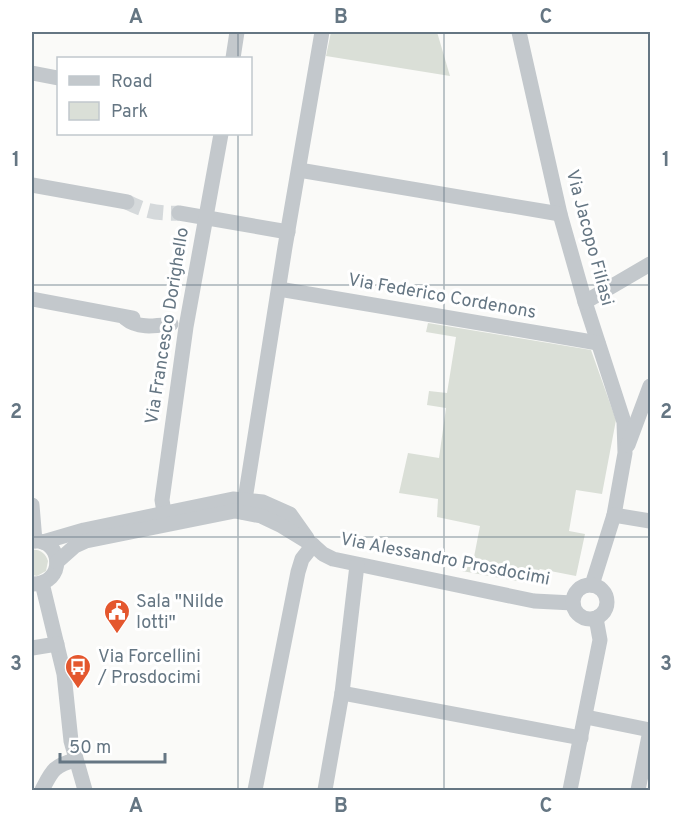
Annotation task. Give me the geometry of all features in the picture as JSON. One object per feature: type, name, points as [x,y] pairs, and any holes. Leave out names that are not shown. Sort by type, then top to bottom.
[{"type":"street","points":[[233,57],[237,32]]},
{"type":"street","points":[[244,506],[322,32]]},
{"type":"street","name":"Via Jacopo Filiasi","points":[[519,32],[560,214],[585,302],[624,423],[625,453]]},
{"type":"street","points":[[32,73],[57,78]]},
{"type":"street","name":"Via Francesco Dorighello","points":[[165,518],[162,500],[177,325],[205,217],[221,135]]},
{"type":"street","points":[[299,170],[560,214]]},
{"type":"street","points":[[32,185],[127,202]]},
{"type":"street","points":[[179,213],[288,232]]},
{"type":"street","points":[[585,302],[651,264]]},
{"type":"street","name":"Via Federico Cordenons","points":[[279,289],[598,343]]},
{"type":"street","points":[[32,299],[128,317],[133,324],[177,325]]},
{"type":"street","name":"Via Jacopo Filiasi","points":[[573,603],[573,598],[580,588],[592,585],[614,515],[625,453],[651,386]]},
{"type":"street","points":[[32,505],[37,541],[54,552],[57,562]]},
{"type":"street","name":"Via Alessandro Prosdocimi","points":[[37,541],[165,518],[230,511],[244,506],[282,526],[333,559],[534,601],[573,603]]},
{"type":"street","points":[[614,515],[651,522]]},
{"type":"street","name":"Via Alessandro Prosdocimi","points":[[37,583],[53,575],[57,562],[75,546],[165,518]]},
{"type":"street","points":[[255,790],[298,572],[302,559],[312,545]]},
{"type":"street","points":[[325,790],[342,693],[357,565]]},
{"type":"street","points":[[37,583],[57,644],[64,674],[71,741],[85,790]]},
{"type":"street","points":[[573,603],[578,614],[590,619],[596,618],[605,610],[607,601],[605,593],[592,585]]},
{"type":"street","points":[[570,790],[600,640],[596,618]]},
{"type":"street","points":[[32,648],[57,644]]},
{"type":"street","points":[[342,693],[581,738]]},
{"type":"street","points":[[586,717],[651,730],[638,790]]},
{"type":"street","points":[[42,790],[53,768],[75,760]]},
{"type":"green space","points":[[331,32],[437,32],[450,76],[326,56]]},
{"type":"green space","points":[[428,323],[591,350],[616,420],[602,494],[576,490],[569,531],[585,534],[576,576],[540,569],[528,583],[462,571],[466,556],[474,557],[480,526],[437,517],[438,499],[399,493],[408,453],[439,458],[446,408],[427,405],[429,391],[447,393],[456,337],[426,332]]},
{"type":"green space","points":[[32,550],[42,552],[48,561],[46,571],[37,576],[32,575]]},
{"type":"tunnel","points":[[127,202],[152,211],[179,213]]},
{"type":"place","name":"Sala \"Nilde Iotti\"","points":[[117,635]]},
{"type":"place","name":"Via Forcellini / Prosdocimi","points":[[78,690]]}]
